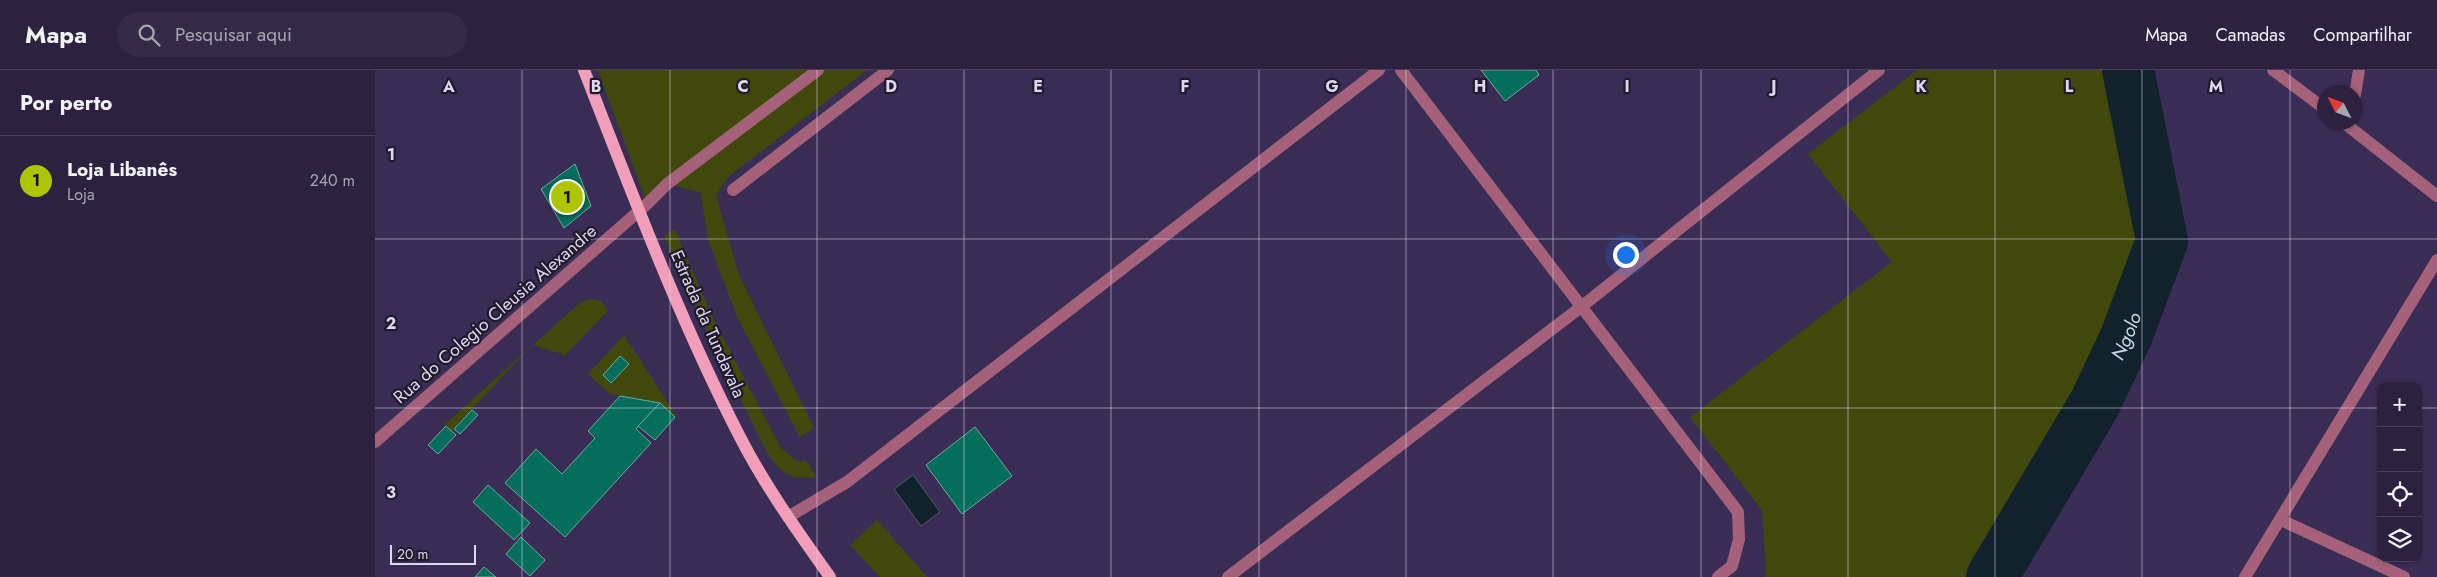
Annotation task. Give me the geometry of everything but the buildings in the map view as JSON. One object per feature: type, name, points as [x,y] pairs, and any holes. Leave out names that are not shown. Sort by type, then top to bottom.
[{"type":"main road","name":"Estrada da Tundavala","points":[[584,70],[664,272],[740,437],[787,517],[830,577]]},
{"type":"street","name":"Rua do Colegio Cleusia Alexandre","points":[[375,442],[639,211],[667,184],[818,70]]},
{"type":"street","points":[[733,190],[888,70]]},
{"type":"street","points":[[787,517],[847,482],[1379,70]]},
{"type":"street","points":[[1401,70],[1738,512],[1739,539],[1732,566],[1718,577]]},
{"type":"street","points":[[1228,577],[1581,307],[1879,70]]},
{"type":"street","points":[[2273,70],[2317,103]]},
{"type":"street","points":[[2356,85],[2359,70]]},
{"type":"street","points":[[2354,130],[2437,196]]},
{"type":"street","points":[[2245,577],[2437,260]]},
{"type":"street","points":[[2281,520],[2404,577]]},
{"type":"green space","points":[[598,70],[867,70],[728,177],[716,195],[739,275],[814,428],[800,437],[738,319],[708,240],[700,192],[667,184],[647,204]]},
{"type":"green space","points":[[1917,70],[2152,70],[2174,205],[2174,260],[2144,337],[2023,577],[1766,577],[1762,510],[1690,417],[1892,262],[1808,154]]},
{"type":"green space","points":[[675,229],[714,321],[781,448],[798,462],[806,460],[817,477],[790,476],[774,463],[764,447],[704,326],[664,236]]},
{"type":"green space","points":[[590,299],[601,301],[608,311],[565,355],[533,345],[580,303]]},
{"type":"green space","points":[[624,335],[677,417],[660,403],[610,394],[588,374]]},
{"type":"green space","points":[[532,346],[451,431],[444,425]]},
{"type":"green space","points":[[877,520],[927,577],[880,577],[850,545]]},
{"type":"water","points":[[913,475],[940,512],[921,526],[894,489]]},
{"type":"waterway","name":"Ngolo","points":[[1992,577],[2095,403],[2126,337],[2162,241],[2128,70]]},
{"type":"place","name":"Loja Libanês","points":[[567,197]]}]
